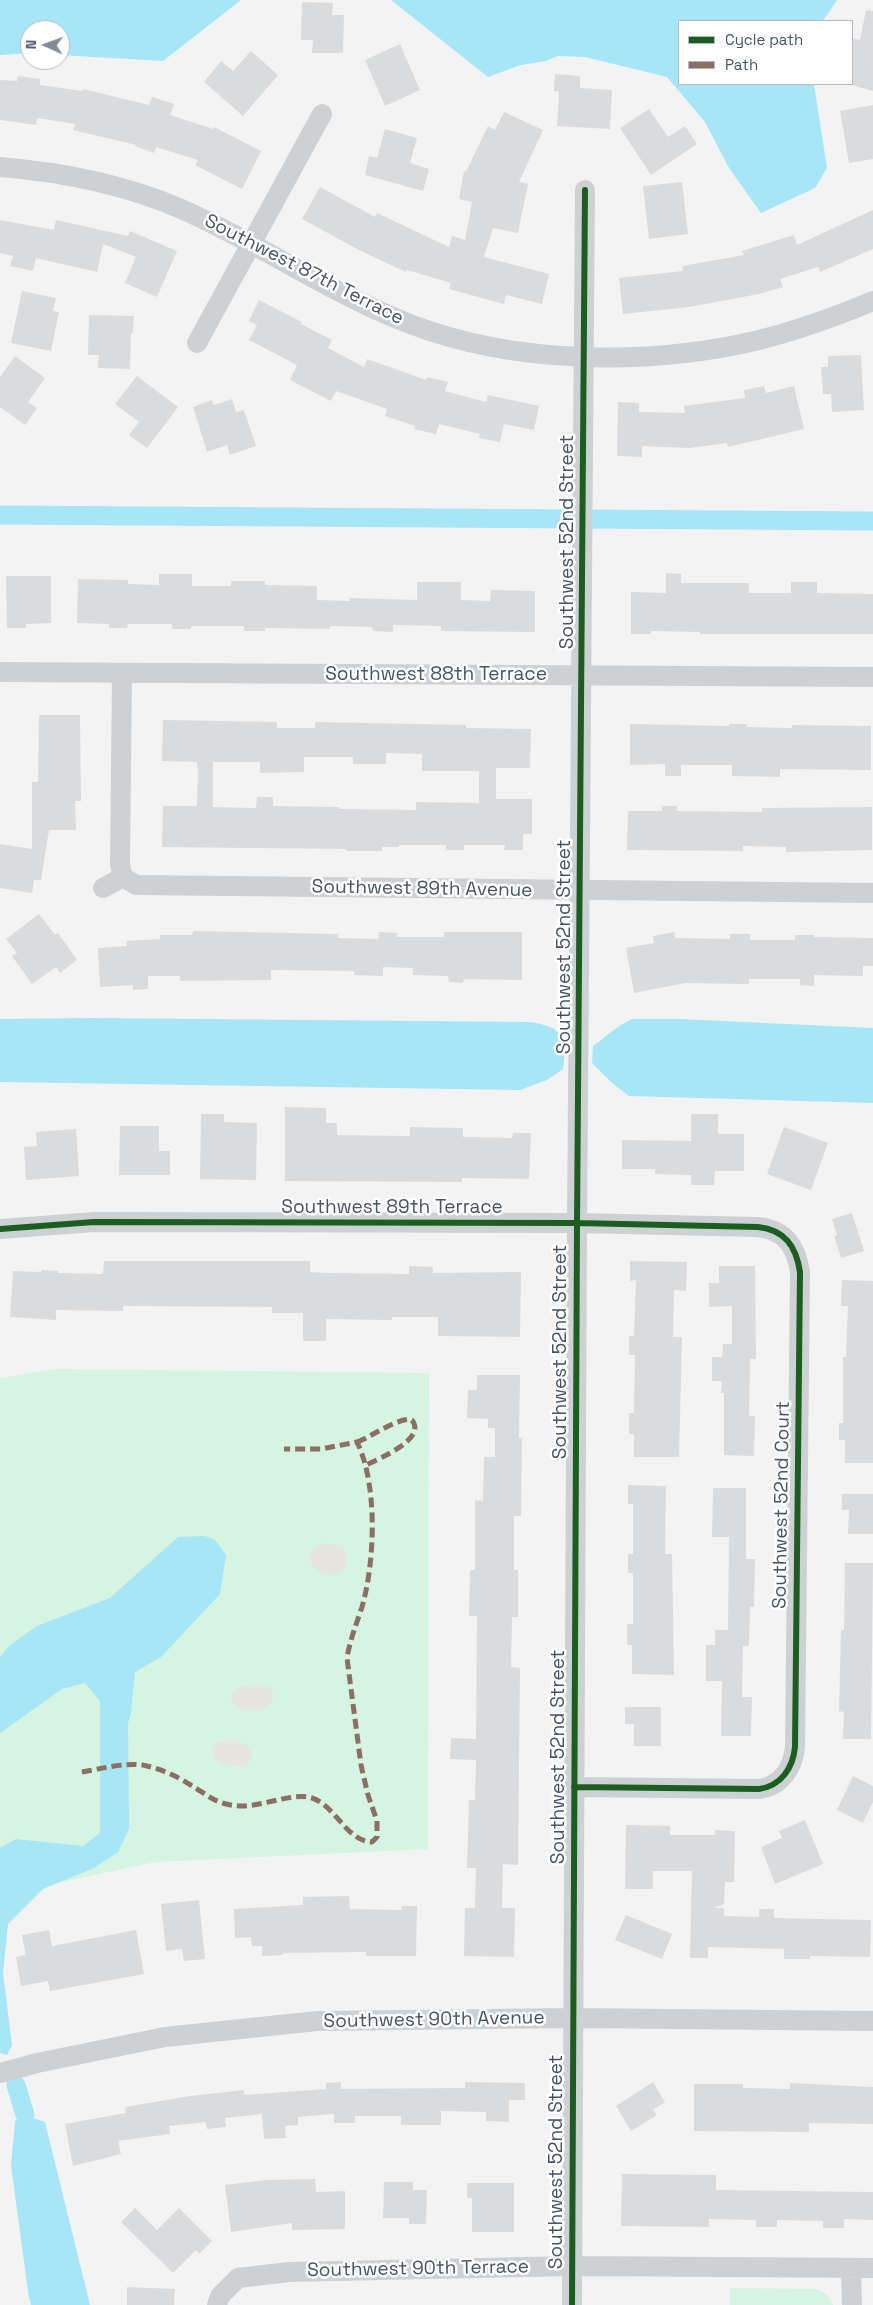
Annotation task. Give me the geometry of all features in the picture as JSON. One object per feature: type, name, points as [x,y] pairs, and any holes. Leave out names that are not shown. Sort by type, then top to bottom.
[{"type":"street","points":[[197,343],[322,114]]},
{"type":"street","name":"Southwest 87th Terrace","points":[[0,167],[67,176],[140,194],[178,208],[251,244],[342,293],[409,323],[438,333],[501,347],[584,356],[646,356],[753,342],[810,326],[873,301]]},
{"type":"street","name":"Southwest 52nd Street","points":[[572,2305],[577,1223],[586,190]]},
{"type":"street","name":"Southwest 88th Terrace","points":[[0,672],[873,677]]},
{"type":"street","points":[[102,888],[123,877],[120,864],[122,673]]},
{"type":"street","name":"Southwest 89th Avenue","points":[[123,877],[136,885],[873,893]]},
{"type":"street","name":"Southwest 89th Terrace","points":[[0,1229],[94,1222],[577,1223],[758,1227],[768,1228],[783,1236]]},
{"type":"street","name":"Southwest 52nd Court","points":[[574,1787],[759,1789],[773,1785],[783,1777],[792,1762],[795,1747],[800,1272],[794,1248],[783,1236]]},
{"type":"street","name":"Southwest 90th Avenue","points":[[0,2074],[37,2063],[156,2039],[231,2029],[317,2021],[572,2018],[873,2021]]},
{"type":"street","name":"Southwest 90th Terrace","points":[[217,2305],[220,2296],[238,2278],[250,2275],[289,2272],[571,2266],[873,2268]]},
{"type":"street","points":[[851,2268],[852,2305]]},
{"type":"green space","points":[[56,1369],[429,1373],[428,1849],[155,1862],[0,1895],[0,1378]]},
{"type":"green space","points":[[730,2288],[815,2289],[827,2295],[833,2305],[730,2305]]},
{"type":"sand","points":[[328,1543],[341,1546],[346,1553],[345,1565],[337,1575],[320,1571],[314,1567],[311,1561],[310,1555],[313,1550],[318,1546]]},
{"type":"sand","points":[[257,1684],[269,1687],[273,1691],[273,1701],[268,1706],[257,1711],[251,1711],[240,1708],[231,1700],[232,1695],[237,1689]]},
{"type":"sand","points":[[230,1740],[244,1744],[251,1751],[251,1759],[248,1764],[230,1765],[221,1763],[214,1758],[212,1750],[216,1743]]},
{"type":"water","points":[[0,0],[241,0],[163,61],[70,56],[70,20],[20,20],[20,54],[0,55]]},
{"type":"water","points":[[391,0],[837,0],[824,20],[678,20],[678,85],[814,85],[827,168],[815,188],[761,213],[729,168],[705,122],[667,77],[585,57],[558,56],[546,61],[521,65],[488,77]]},
{"type":"water","points":[[91,1018],[529,1022],[556,1030],[561,1035],[565,1049],[563,1069],[547,1080],[520,1090],[0,1082],[0,1019]]},
{"type":"water","points":[[633,1019],[679,1019],[873,1028],[873,1103],[629,1096],[612,1083],[592,1063],[593,1046],[618,1027]]},
{"type":"water","points":[[205,1536],[215,1540],[226,1555],[220,1594],[161,1657],[135,1672],[131,1713],[128,1723],[129,1829],[118,1852],[94,1868],[43,1889],[8,1924],[3,1973],[12,2045],[7,2055],[0,2053],[0,1848],[16,1839],[83,1846],[100,1833],[100,1701],[85,1683],[62,1689],[0,1733],[0,1657],[10,1645],[37,1626],[110,1598],[178,1537]]},
{"type":"water","points":[[25,2115],[45,2122],[90,2305],[31,2305],[11,2166],[15,2121]]},
{"type":"building","points":[[302,2],[333,3],[332,15],[344,15],[343,53],[312,53],[313,40],[301,40]]},
{"type":"building","points":[[866,10],[873,11],[873,91],[852,85],[853,38],[860,40]]},
{"type":"building","points":[[400,44],[420,90],[385,106],[365,60]]},
{"type":"building","points":[[251,51],[278,75],[243,116],[204,82],[221,61],[233,71]]},
{"type":"building","points":[[555,74],[580,76],[580,88],[612,90],[610,129],[557,126],[559,92],[554,91]]},
{"type":"building","points":[[18,76],[40,79],[40,85],[82,91],[83,89],[149,105],[152,97],[174,104],[170,115],[213,129],[214,127],[261,151],[242,189],[195,165],[198,160],[156,147],[154,153],[136,145],[73,130],[75,124],[37,118],[36,125],[0,120],[0,80],[17,81]]},
{"type":"building","points":[[873,105],[873,159],[849,163],[840,111]]},
{"type":"building","points":[[649,109],[668,137],[685,126],[697,144],[651,175],[620,128]]},
{"type":"building","points":[[504,112],[543,130],[519,182],[528,184],[518,233],[493,228],[484,257],[549,274],[542,304],[506,295],[504,304],[449,289],[451,283],[407,270],[406,272],[359,250],[302,219],[320,187],[375,217],[377,213],[449,247],[452,236],[465,240],[472,202],[459,199],[464,171],[466,172],[488,126],[495,130]]},
{"type":"building","points":[[385,129],[417,138],[410,163],[429,169],[423,191],[365,175],[369,156],[377,158]]},
{"type":"building","points":[[682,182],[688,234],[649,239],[643,186]]},
{"type":"building","points":[[873,210],[873,249],[820,272],[818,267],[780,279],[783,287],[759,294],[689,307],[623,314],[619,278],[683,271],[682,266],[744,255],[742,251],[794,235],[797,245]]},
{"type":"building","points":[[0,220],[54,230],[56,220],[128,236],[130,231],[177,251],[157,297],[125,283],[136,257],[103,244],[97,272],[36,258],[33,271],[10,266],[13,256],[0,253]]},
{"type":"building","points":[[22,291],[56,298],[53,311],[59,312],[51,351],[11,343]]},
{"type":"building","points":[[259,300],[332,340],[328,348],[364,367],[367,359],[426,380],[427,377],[448,382],[445,391],[486,402],[488,395],[539,406],[534,430],[504,424],[500,442],[479,438],[480,434],[439,424],[436,434],[414,429],[415,426],[385,416],[387,409],[336,391],[331,401],[290,380],[297,365],[249,340],[257,325],[249,321]]},
{"type":"building","points":[[89,315],[134,316],[133,333],[131,333],[130,369],[98,368],[99,355],[88,355]]},
{"type":"building","points":[[861,355],[864,410],[832,412],[831,394],[823,394],[821,367],[828,367],[828,356]]},
{"type":"building","points":[[15,356],[45,378],[28,402],[37,408],[25,425],[0,407],[0,377]]},
{"type":"building","points":[[137,376],[178,407],[147,448],[129,435],[139,422],[115,404]]},
{"type":"building","points":[[764,386],[766,393],[794,386],[804,429],[728,447],[727,443],[690,448],[642,446],[642,457],[617,456],[618,402],[639,403],[639,412],[685,413],[684,406],[745,398],[744,390]]},
{"type":"building","points":[[232,399],[236,412],[244,410],[256,446],[230,455],[227,445],[207,452],[193,407],[212,400],[214,405]]},
{"type":"building","points":[[666,573],[681,574],[681,583],[749,583],[749,593],[791,593],[791,582],[817,582],[817,593],[873,594],[873,634],[700,634],[700,632],[651,631],[651,634],[631,634],[631,592],[666,593]]},
{"type":"building","points":[[159,574],[192,574],[192,586],[231,586],[231,581],[265,581],[265,585],[317,586],[317,600],[350,601],[350,598],[417,600],[417,582],[461,582],[461,600],[490,601],[491,590],[535,591],[535,632],[441,631],[441,626],[393,625],[393,632],[373,631],[372,627],[330,626],[330,629],[265,628],[265,631],[244,631],[244,626],[191,626],[191,629],[172,629],[172,624],[128,624],[127,628],[109,628],[109,624],[77,623],[78,579],[128,580],[128,584],[159,585]]},
{"type":"building","points":[[6,576],[51,576],[51,623],[26,624],[26,628],[7,628]]},
{"type":"building","points":[[39,715],[80,715],[81,801],[75,801],[76,830],[49,830],[41,880],[34,880],[32,893],[0,888],[0,844],[32,849],[32,782],[38,782]]},
{"type":"building","points":[[163,720],[277,722],[277,728],[315,728],[315,722],[466,725],[466,728],[531,729],[530,768],[496,768],[496,799],[532,799],[532,834],[523,834],[523,850],[504,850],[505,845],[464,845],[464,850],[446,850],[446,845],[399,845],[399,847],[382,847],[382,851],[162,847],[163,806],[197,806],[198,773],[197,762],[162,761]],"holes":[[[386,753],[422,754],[422,771],[479,771],[479,803],[416,802],[416,810],[339,809],[339,807],[273,806],[273,797],[257,797],[256,808],[213,807],[213,762],[260,762],[260,773],[304,772],[304,757],[353,757],[353,764],[386,764]]]},
{"type":"building","points":[[630,724],[729,726],[729,724],[747,724],[747,727],[792,728],[792,725],[871,726],[871,770],[780,769],[780,777],[732,776],[732,765],[681,765],[681,776],[665,776],[665,764],[630,765]]},
{"type":"building","points":[[662,806],[677,806],[677,811],[762,812],[762,808],[872,807],[872,850],[786,852],[786,847],[743,846],[743,851],[627,850],[628,811],[662,811]]},
{"type":"building","points":[[39,914],[55,935],[58,933],[77,960],[60,973],[56,967],[32,984],[12,956],[17,953],[6,939]]},
{"type":"building","points":[[193,931],[338,934],[338,938],[378,939],[379,932],[397,933],[397,937],[444,937],[444,932],[522,932],[522,980],[464,979],[463,983],[449,982],[448,976],[413,975],[413,968],[383,967],[383,976],[354,975],[354,971],[271,970],[271,980],[180,981],[180,976],[148,976],[148,989],[133,990],[133,985],[100,987],[98,948],[127,946],[126,941],[160,939],[160,935],[192,935]]},
{"type":"building","points":[[674,932],[675,938],[730,939],[730,934],[750,934],[750,940],[795,940],[795,935],[873,938],[873,966],[863,966],[863,976],[814,975],[814,986],[800,985],[800,979],[749,979],[749,984],[685,983],[634,993],[626,948],[654,943],[653,936]]},
{"type":"building","points":[[285,1107],[326,1108],[326,1123],[337,1123],[337,1135],[410,1136],[410,1127],[463,1128],[463,1137],[512,1138],[513,1133],[531,1133],[529,1179],[462,1178],[462,1182],[285,1181]]},
{"type":"building","points":[[201,1114],[224,1114],[224,1122],[257,1123],[256,1180],[200,1179]]},
{"type":"building","points":[[691,1114],[718,1114],[718,1134],[744,1134],[744,1171],[715,1171],[714,1185],[691,1185],[691,1175],[655,1174],[655,1169],[622,1169],[622,1140],[691,1141]]},
{"type":"building","points":[[120,1126],[159,1126],[159,1151],[170,1151],[170,1175],[119,1175]]},
{"type":"building","points":[[784,1127],[828,1143],[811,1190],[767,1174]]},
{"type":"building","points":[[76,1129],[79,1176],[26,1180],[24,1147],[37,1146],[36,1132]]},
{"type":"building","points":[[852,1213],[864,1251],[841,1258],[834,1236],[837,1235],[832,1219]]},
{"type":"building","points":[[104,1261],[310,1261],[310,1272],[327,1273],[409,1274],[409,1266],[433,1267],[433,1273],[521,1272],[520,1337],[438,1336],[438,1317],[392,1317],[392,1320],[326,1319],[326,1341],[303,1341],[303,1313],[272,1313],[272,1307],[123,1306],[123,1311],[56,1310],[56,1320],[10,1317],[13,1271],[41,1272],[41,1270],[58,1271],[58,1273],[103,1274]]},
{"type":"building","points":[[630,1261],[687,1262],[686,1291],[674,1290],[673,1337],[682,1337],[679,1457],[634,1457],[634,1434],[629,1434],[629,1413],[634,1413],[635,1355],[629,1355],[629,1336],[634,1336],[636,1280],[630,1281]]},
{"type":"building","points":[[719,1266],[755,1266],[756,1359],[750,1359],[749,1416],[755,1416],[754,1456],[724,1455],[724,1393],[721,1393],[722,1381],[712,1381],[712,1357],[722,1357],[723,1344],[732,1344],[732,1306],[709,1307],[709,1283],[719,1283]]},
{"type":"building","points":[[842,1280],[873,1281],[873,1463],[845,1463],[845,1440],[839,1440],[839,1423],[843,1423],[843,1357],[846,1357],[848,1306],[841,1306]]},
{"type":"building","points":[[477,1375],[520,1375],[519,1438],[522,1438],[521,1516],[514,1516],[514,1570],[518,1570],[518,1617],[512,1617],[511,1667],[520,1668],[518,1865],[503,1864],[502,1908],[515,1908],[514,1957],[464,1956],[465,1908],[475,1908],[476,1868],[467,1868],[469,1800],[475,1800],[476,1760],[450,1759],[451,1738],[476,1739],[477,1616],[469,1616],[470,1570],[475,1570],[475,1500],[483,1501],[484,1457],[495,1457],[495,1428],[488,1428],[488,1419],[467,1418],[468,1390],[477,1390]]},
{"type":"building","points":[[628,1485],[666,1486],[665,1554],[672,1554],[674,1675],[632,1674],[632,1645],[627,1645],[627,1624],[633,1624],[633,1573],[628,1573],[628,1554],[633,1554],[633,1504],[628,1504]]},
{"type":"building","points":[[713,1488],[746,1488],[746,1559],[755,1559],[754,1607],[750,1607],[749,1646],[743,1646],[742,1697],[752,1697],[751,1736],[721,1736],[722,1681],[706,1681],[706,1645],[715,1645],[715,1630],[728,1630],[729,1537],[712,1537]]},
{"type":"building","points":[[842,1494],[873,1494],[873,1534],[848,1534],[849,1510],[842,1510]]},
{"type":"building","points":[[845,1563],[873,1563],[871,1739],[843,1739],[844,1712],[839,1711],[841,1630],[844,1630]]},
{"type":"building","points":[[625,1707],[661,1707],[661,1746],[634,1746],[634,1724],[625,1724]]},
{"type":"building","points":[[853,1776],[873,1786],[873,1802],[863,1823],[837,1810]]},
{"type":"building","points":[[805,1820],[823,1864],[775,1884],[761,1847],[782,1838],[779,1831]]},
{"type":"building","points":[[626,1825],[670,1826],[670,1835],[715,1835],[715,1830],[735,1831],[734,1882],[725,1882],[724,1904],[714,1908],[724,1908],[724,1916],[759,1917],[759,1909],[774,1909],[774,1918],[871,1920],[870,1957],[810,1956],[810,1959],[784,1959],[784,1949],[708,1947],[708,1958],[690,1958],[692,1871],[653,1871],[653,1889],[625,1889]]},
{"type":"building","points":[[349,1896],[350,1909],[401,1910],[402,1906],[417,1906],[416,1956],[366,1956],[366,1952],[283,1953],[283,1955],[262,1956],[262,1946],[252,1946],[251,1937],[235,1938],[234,1909],[303,1905],[303,1897]]},
{"type":"building","points":[[199,1900],[205,1959],[184,1961],[182,1949],[166,1951],[161,1904]]},
{"type":"building","points":[[626,1915],[672,1934],[662,1959],[615,1940]]},
{"type":"building","points":[[49,1930],[52,1946],[136,1930],[144,1974],[50,1991],[48,1981],[21,1986],[16,1957],[26,1955],[22,1935]]},
{"type":"building","points":[[341,2082],[341,2089],[465,2088],[465,2082],[525,2083],[525,2100],[509,2100],[509,2122],[486,2121],[486,2112],[441,2111],[441,2125],[401,2125],[401,2116],[355,2116],[355,2123],[334,2123],[334,2114],[298,2117],[298,2125],[285,2126],[286,2138],[264,2139],[262,2114],[225,2118],[226,2127],[207,2129],[206,2122],[169,2126],[170,2134],[118,2141],[121,2154],[73,2166],[65,2124],[126,2113],[125,2107],[190,2096],[244,2090],[244,2095],[326,2089],[326,2083]]},
{"type":"building","points":[[653,2082],[665,2102],[653,2110],[657,2115],[631,2131],[616,2106]]},
{"type":"building","points":[[790,2083],[873,2087],[873,2124],[809,2123],[809,2132],[694,2131],[694,2084],[743,2084],[743,2088],[790,2089]]},
{"type":"building","points":[[622,2174],[716,2175],[716,2190],[873,2192],[873,2220],[844,2219],[844,2228],[823,2228],[823,2221],[777,2220],[777,2227],[756,2227],[756,2220],[709,2219],[709,2227],[621,2226]]},
{"type":"building","points":[[315,2179],[316,2192],[345,2191],[345,2229],[292,2230],[292,2223],[231,2232],[225,2185],[266,2180]]},
{"type":"building","points":[[384,2182],[413,2182],[413,2190],[427,2190],[426,2224],[409,2224],[409,2218],[383,2218]]},
{"type":"building","points":[[467,2183],[514,2183],[514,2232],[472,2232],[472,2198],[467,2198]]},
{"type":"building","points":[[135,2208],[157,2230],[179,2208],[212,2241],[199,2254],[196,2250],[173,2273],[121,2222]]},
{"type":"building","points":[[127,2287],[175,2289],[174,2305],[127,2305]]},
{"type":"waterway","points":[[0,515],[873,521]]},
{"type":"waterway","points":[[16,2085],[25,2115]]},
{"type":"marked path","points":[[357,1442],[400,1421],[412,1420],[415,1427],[408,1441],[391,1453],[366,1465]]},
{"type":"marked path","points":[[82,1772],[132,1764],[147,1766],[174,1776],[213,1799],[225,1804],[240,1806],[286,1798],[312,1798],[328,1808],[355,1836],[372,1842],[377,1837],[377,1821],[368,1795],[361,1765],[347,1658],[351,1639],[362,1607],[370,1568],[372,1546],[371,1501],[364,1460],[357,1442],[321,1449],[284,1449]]},
{"type":"cycle path","points":[[572,2305],[577,1223],[585,190]]},
{"type":"cycle path","points":[[0,1229],[94,1222],[577,1223],[758,1227],[775,1232],[788,1241],[796,1254],[800,1272],[795,1747],[792,1762],[780,1780],[759,1789],[574,1787]]}]
